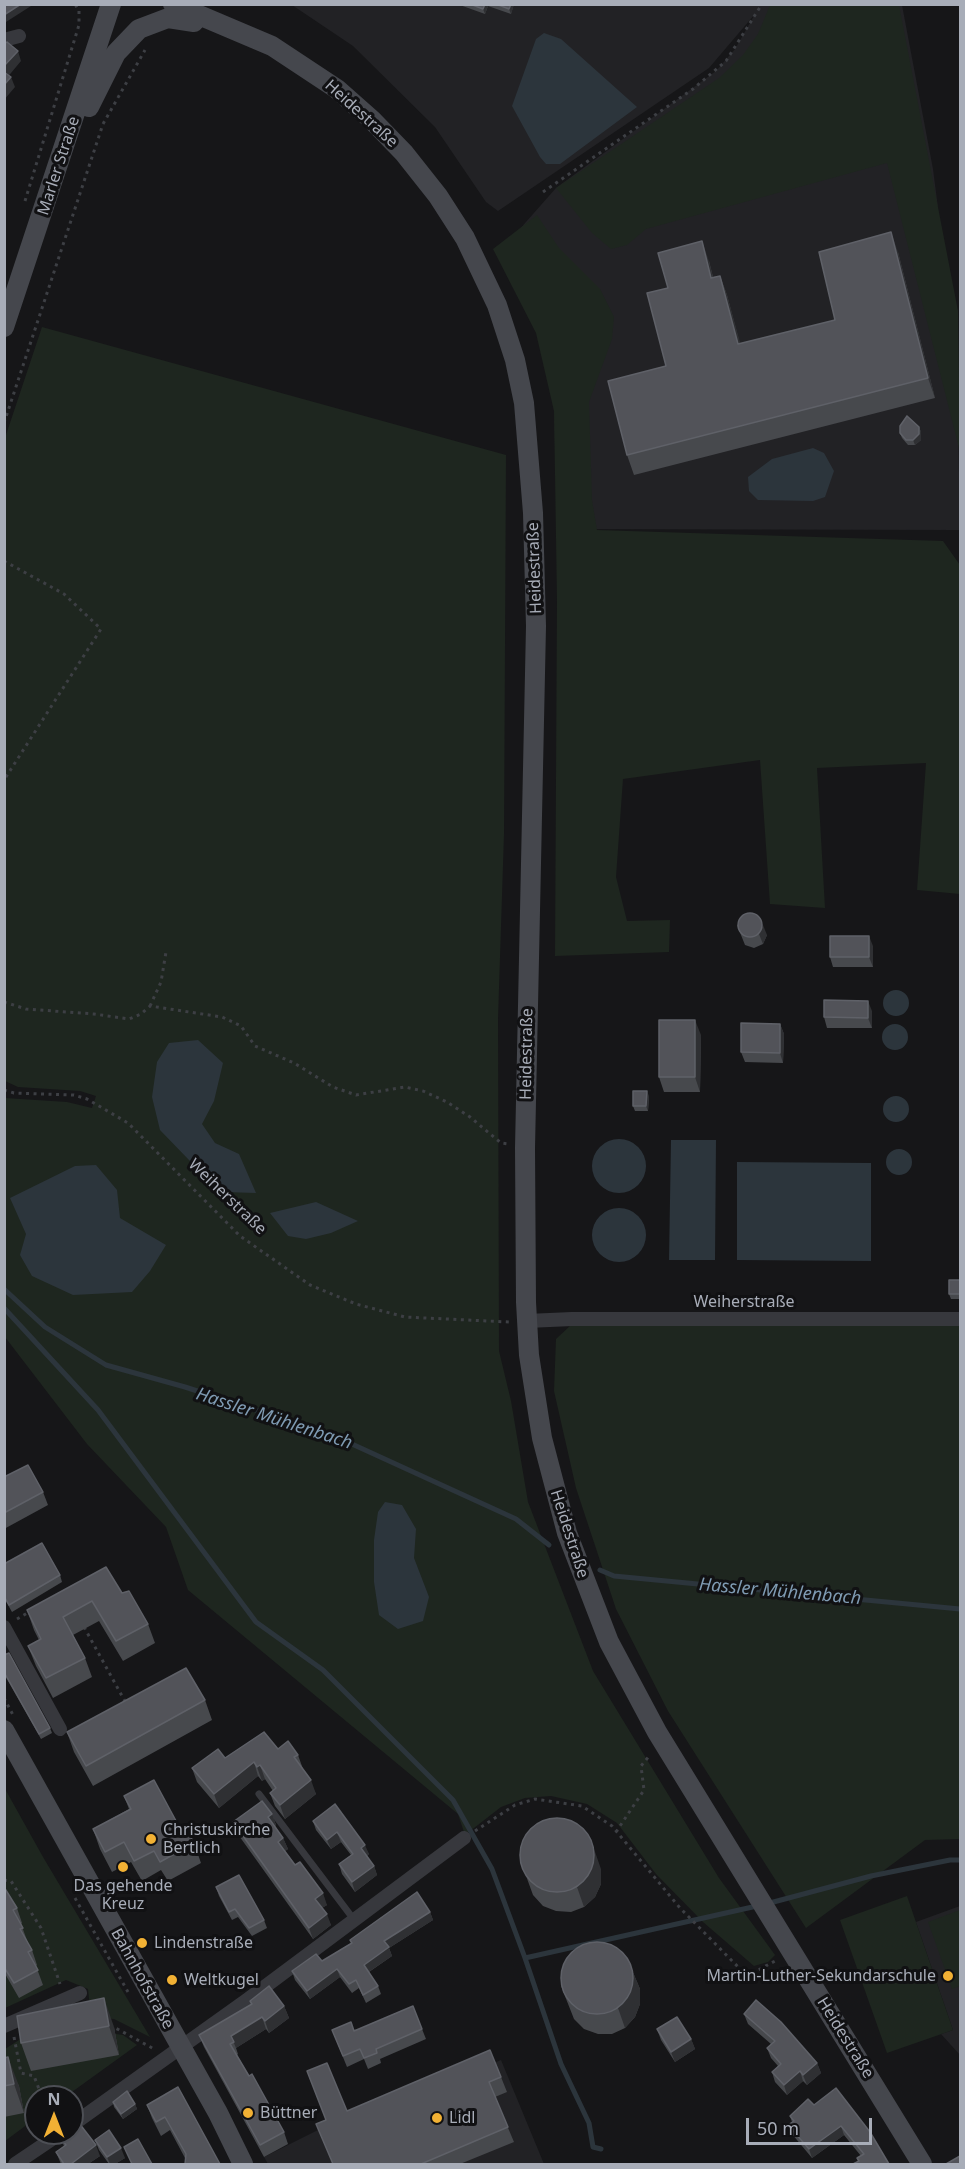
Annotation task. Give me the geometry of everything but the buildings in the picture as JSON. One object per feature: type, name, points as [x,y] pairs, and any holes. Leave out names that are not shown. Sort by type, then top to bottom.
[{"type":"main road","name":"Marler Straße","points":[[4,327],[60,165],[111,4]]},
{"type":"main road","name":"Heidestraße","points":[[173,4],[272,46],[337,89],[363,112],[404,153],[438,196],[465,238],[497,305],[520,381],[530,451],[536,626],[531,771],[525,1148],[518,1322],[542,1438],[567,1533],[609,1642],[662,1740],[922,2164]]},
{"type":"main road","points":[[60,165],[116,53],[139,28],[159,20],[172,18],[222,28],[272,46]]},
{"type":"main road","name":"Bahnhofstraße","points":[[4,1730],[181,2047],[243,2164]]},
{"type":"street","points":[[4,40],[19,36]]},
{"type":"street","name":"Weiherstraße","points":[[518,1322],[572,1319],[960,1319]]},
{"type":"street","points":[[9,1624],[60,1729]]},
{"type":"street","points":[[84,2116],[355,1921],[465,1838]]},
{"type":"street","points":[[8,2024],[80,1993]]},
{"type":"street","points":[[15,2164],[43,2145]]},
{"type":"lane","points":[[259,1794],[355,1921]]},
{"type":"path","points":[[24,203],[79,25],[79,11],[75,4]]},
{"type":"path","points":[[543,192],[693,89],[726,61],[762,4]]},
{"type":"path","points":[[79,11],[84,13]]},
{"type":"path","points":[[4,423],[99,133],[123,85],[148,45]]},
{"type":"path","points":[[4,561],[64,594],[101,630],[4,780]]},
{"type":"path","points":[[4,1002],[26,1009],[94,1014],[129,1020],[150,1006],[161,982],[166,952]]},
{"type":"path","points":[[150,1006],[222,1017],[241,1026],[255,1046],[294,1063],[333,1087],[356,1095],[405,1087],[423,1091],[470,1117],[501,1143],[525,1148]]},
{"type":"path","name":"Weiherstraße","points":[[4,1090],[14,1093],[74,1095],[87,1099],[128,1123],[240,1236],[310,1285],[356,1304],[405,1317],[518,1322]]},
{"type":"path","points":[[9,1624],[31,1611]]},
{"type":"path","points":[[84,1628],[131,1713]]},
{"type":"path","points":[[616,1832],[644,1790],[641,1766],[662,1740]]},
{"type":"path","points":[[480,1827],[515,1804],[535,1799],[582,1806],[616,1832],[680,1908],[747,1976],[792,1952]]},
{"type":"path","points":[[4,1880],[11,1881],[40,1928],[58,1983],[80,1993]]},
{"type":"path","points":[[8,2024],[21,2073],[34,2076],[37,2085]]},
{"type":"path","points":[[108,2025],[154,2049],[158,2042]]},
{"type":"shaded area","points":[[292,5],[902,5],[933,169],[957,357],[960,530],[563,529],[556,486],[554,411],[540,330],[503,248],[556,188],[716,71],[735,49],[755,14],[709,68],[498,211],[486,202],[435,127],[353,46]]},
{"type":"shaded area","points":[[770,5],[899,5],[958,311],[960,452],[887,163],[646,229],[627,245],[611,249],[592,233],[556,188],[719,78],[743,55],[758,34]]},
{"type":"shaded area","points":[[544,33],[561,39],[637,107],[560,164],[546,164],[540,157],[512,106],[536,39]]},
{"type":"shaded area","points":[[537,215],[559,248],[600,289],[614,317],[612,339],[589,402],[592,500],[597,530],[943,541],[960,565],[960,894],[917,890],[926,763],[817,768],[825,908],[770,904],[760,760],[623,779],[616,877],[627,921],[670,920],[669,952],[555,956],[557,600],[554,411],[536,333],[493,249]]},
{"type":"shaded area","points":[[42,327],[506,455],[504,834],[498,1019],[499,1351],[511,1401],[528,1502],[593,1671],[719,1878],[775,1955],[768,1962],[754,1966],[703,1922],[656,1874],[617,1823],[587,1804],[551,1796],[525,1798],[501,1807],[465,1835],[458,1814],[188,1590],[166,1527],[87,1444],[5,1337],[5,1098],[67,1102],[92,1108],[96,1096],[80,1091],[18,1087],[5,1081],[4,441]]},
{"type":"shaded area","points":[[813,448],[824,453],[834,471],[825,497],[813,501],[758,500],[749,491],[748,477],[772,459]]},
{"type":"shaded area","points":[[896,990],[905,994],[909,1003],[905,1012],[896,1016],[887,1012],[883,1003],[887,994]]},
{"type":"shaded area","points":[[895,1024],[904,1028],[908,1037],[904,1046],[895,1050],[886,1046],[882,1037],[886,1028]]},
{"type":"shaded area","points":[[198,1040],[223,1063],[214,1101],[202,1124],[215,1143],[239,1154],[256,1193],[225,1192],[160,1130],[152,1097],[157,1062],[169,1043]]},
{"type":"shaded area","points":[[896,1096],[905,1100],[909,1109],[905,1118],[896,1122],[887,1118],[883,1109],[887,1100]]},
{"type":"shaded area","points":[[614,1139],[624,1139],[634,1143],[642,1151],[646,1166],[642,1181],[634,1189],[624,1193],[614,1193],[604,1189],[596,1181],[592,1171],[592,1161],[596,1151],[604,1143]]},
{"type":"shaded area","points":[[671,1140],[716,1140],[715,1260],[669,1260]]},
{"type":"shaded area","points":[[899,1149],[908,1153],[912,1162],[908,1171],[899,1175],[890,1171],[886,1162],[890,1153]]},
{"type":"shaded area","points":[[737,1162],[871,1163],[871,1261],[737,1260]]},
{"type":"shaded area","points":[[96,1165],[117,1190],[120,1218],[166,1245],[150,1271],[132,1292],[73,1295],[32,1276],[20,1255],[26,1234],[10,1198],[75,1166]]},
{"type":"shaded area","points":[[316,1202],[358,1221],[331,1233],[306,1239],[288,1236],[270,1213]]},
{"type":"shaded area","points":[[614,1208],[624,1208],[634,1212],[642,1220],[646,1235],[642,1250],[634,1258],[624,1262],[614,1262],[604,1258],[596,1250],[592,1240],[592,1230],[596,1220],[604,1212]]},
{"type":"shaded area","points":[[571,1325],[960,1326],[960,1839],[925,1840],[806,1928],[668,1711],[616,1609],[576,1488],[554,1391],[556,1339]]},
{"type":"shaded area","points":[[385,1502],[402,1505],[416,1529],[414,1558],[429,1597],[423,1621],[398,1629],[379,1615],[374,1582],[374,1540],[378,1512]]},
{"type":"shaded area","points":[[4,1787],[150,2037],[114,2019],[91,2018],[88,1989],[66,1980],[5,2008]]},
{"type":"shaded area","points":[[907,1896],[953,2030],[887,2053],[840,1920]]},
{"type":"shaded area","name":"Martin-Luther-Sekundarschule","points":[[960,1906],[960,2055],[941,2034],[953,2030],[916,1922]]},
{"type":"shaded area","points":[[960,1910],[960,1986],[952,1989],[928,1922]]},
{"type":"shaded area","points":[[75,2004],[82,2029],[123,2035],[137,2045],[82,2085],[24,2085],[24,2127],[5,2141],[5,2049]]},
{"type":"shaded area","name":"Lidl","points":[[501,2060],[544,2164],[268,2164],[264,2157],[328,2125],[364,2119]]},
{"type":"waterway","name":"Hassler Mühlenbach","points":[[4,1289],[45,1327],[106,1365],[185,1387],[330,1434],[516,1519],[549,1545]]},
{"type":"waterway","points":[[4,1308],[98,1410],[256,1622],[323,1670],[453,1800],[492,1869],[525,1958],[757,1906]]},
{"type":"waterway","name":"Hassler Mühlenbach","points":[[600,1570],[614,1576],[960,1609]]},
{"type":"waterway","points":[[766,1904],[871,1876],[960,1860]]},
{"type":"waterway","points":[[525,1958],[561,2064],[589,2123],[593,2147],[601,2149]]},
{"type":"place","name":"Christuskirche Bertlich","points":[[151,1839]]},
{"type":"place","name":"Das gehende Kreuz","points":[[123,1867]]},
{"type":"place","name":"Lindenstraße","points":[[142,1943]]},
{"type":"place","name":"Martin-Luther-Sekundarschule","points":[[948,1976]]},
{"type":"place","name":"Weltkugel","points":[[172,1980]]},
{"type":"place","name":"Büttner","points":[[248,2113]]},
{"type":"place","name":"Lidl","points":[[437,2118]]}]
